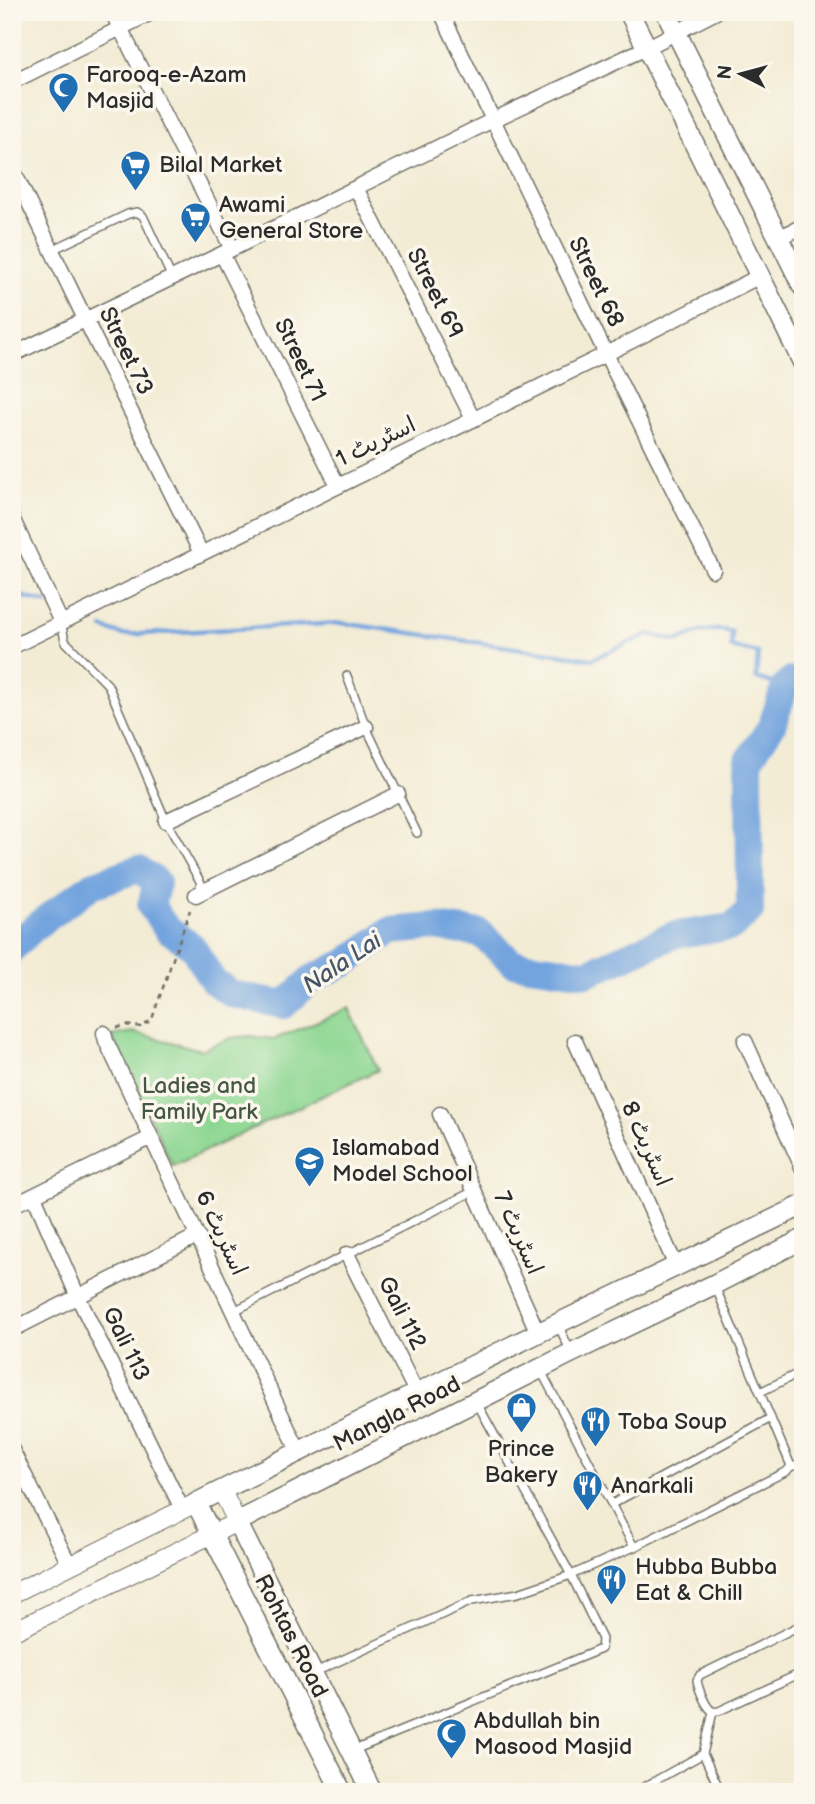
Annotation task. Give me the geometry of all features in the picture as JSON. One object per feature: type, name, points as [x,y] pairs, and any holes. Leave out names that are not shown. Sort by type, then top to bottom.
[{"type":"main road","points":[[629,12],[803,363]]},
{"type":"main road","points":[[666,12],[803,286]]},
{"type":"main road","name":"Mangla Road","points":[[189,1506],[803,1205]]},
{"type":"main road","name":"Mangla Road","points":[[237,1522],[540,1368],[803,1239]]},
{"type":"main road","name":"Rohtas Road","points":[[189,1506],[211,1535],[342,1792]]},
{"type":"main road","name":"Rohtas Road","points":[[237,1522],[372,1792]]},
{"type":"street","name":"Street 71","points":[[111,12],[338,486]]},
{"type":"street","points":[[12,82],[153,12]]},
{"type":"street","name":"Street 68","points":[[441,12],[713,570]]},
{"type":"street","points":[[12,355],[716,12]]},
{"type":"street","name":"Street 73","points":[[12,168],[201,553]]},
{"type":"street","name":"Street 69","points":[[356,188],[473,419]]},
{"type":"street","points":[[778,238],[803,226]]},
{"type":"street","name":"اسٹریٹ 1","points":[[12,647],[606,355],[760,276]]},
{"type":"street","points":[[12,518],[61,622]]},
{"type":"street","points":[[166,821],[366,727]]},
{"type":"street","points":[[196,895],[398,794]]},
{"type":"street","name":"اسٹریٹ 6","points":[[104,1033],[150,1138],[299,1451]]},
{"type":"street","name":"اسٹریٹ 8","points":[[575,1041],[676,1265]]},
{"type":"street","points":[[745,1041],[803,1169]]},
{"type":"street","name":"اسٹریٹ 7","points":[[440,1114],[538,1333]]},
{"type":"street","points":[[12,1206],[150,1138]]},
{"type":"street","name":"Gali 113","points":[[34,1196],[78,1297],[189,1506]]},
{"type":"street","points":[[12,1330],[197,1236]]},
{"type":"street","name":"Gali 112","points":[[347,1254],[417,1394]]},
{"type":"street","points":[[12,1450],[70,1566]]},
{"type":"street","points":[[222,1491],[237,1522]]},
{"type":"street","name":"Mangla Road","points":[[12,1594],[189,1506]]},
{"type":"street","name":"Mangla Road","points":[[12,1632],[237,1522]]},
{"type":"lane","points":[[52,250],[137,212],[143,216],[172,278]]},
{"type":"lane","points":[[61,622],[65,641],[107,685],[166,821],[201,883],[196,895]]},
{"type":"lane","points":[[347,676],[366,727],[417,833]]},
{"type":"lane","points":[[233,1312],[474,1191]]},
{"type":"lane","points":[[715,1284],[790,1466]]},
{"type":"lane","points":[[557,1324],[571,1353]]},
{"type":"lane","points":[[540,1368],[634,1547]]},
{"type":"lane","points":[[760,1392],[803,1371]]},
{"type":"lane","points":[[351,1752],[601,1649],[602,1639],[571,1575],[476,1401]]},
{"type":"lane","points":[[612,1504],[771,1418]]},
{"type":"lane","points":[[790,1466],[803,1466]]},
{"type":"lane","points":[[312,1674],[472,1601],[519,1593],[571,1575],[634,1547],[787,1471],[790,1466]]},
{"type":"lane","points":[[713,1712],[697,1686],[700,1675],[803,1624]]},
{"type":"lane","points":[[713,1712],[803,1672]]},
{"type":"lane","points":[[713,1712],[703,1754],[721,1792]]},
{"type":"lane","points":[[635,1792],[703,1754]]},
{"type":"path","points":[[104,1033],[125,1025],[142,1027],[152,1019],[196,895]]},
{"type":"green space","name":"Ladies and Family Park","points":[[349,1008],[378,1070],[173,1166],[112,1036],[132,1032],[201,1050],[231,1038],[249,1036],[275,1039]]},
{"type":"waterway","points":[[12,594],[48,603]]},
{"type":"waterway","points":[[103,628],[123,635],[342,623],[592,659],[649,634],[678,641],[698,633],[718,630],[732,632],[731,647],[758,653],[756,678],[785,687]]},
{"type":"waterway","name":"Nala Lai","points":[[12,949],[37,925],[92,885],[138,869],[157,882],[151,906],[167,929],[192,946],[213,981],[232,994],[284,1005],[313,978],[345,963],[390,931],[435,927],[480,933],[513,963],[587,973],[674,935],[732,927],[750,911],[749,759],[772,725],[785,687],[790,681],[803,679]]},
{"type":"place","name":"Farooq-e-Azam Masjid","points":[[63,115]]},
{"type":"place","name":"Bilal Market","points":[[136,192]]},
{"type":"place","name":"Awami General Store","points":[[196,245]]},
{"type":"place","name":"Islamabad Model School","points":[[309,1188]]},
{"type":"place","name":"Prince Bakery","points":[[521,1435]]},
{"type":"place","name":"Toba Soup","points":[[595,1449]]},
{"type":"place","name":"Anarkali","points":[[588,1513]]},
{"type":"place","name":"Hubba Bubba Eat & Chill","points":[[612,1607]]},
{"type":"place","name":"Abdullah bin Masood Masjid","points":[[451,1761]]}]
